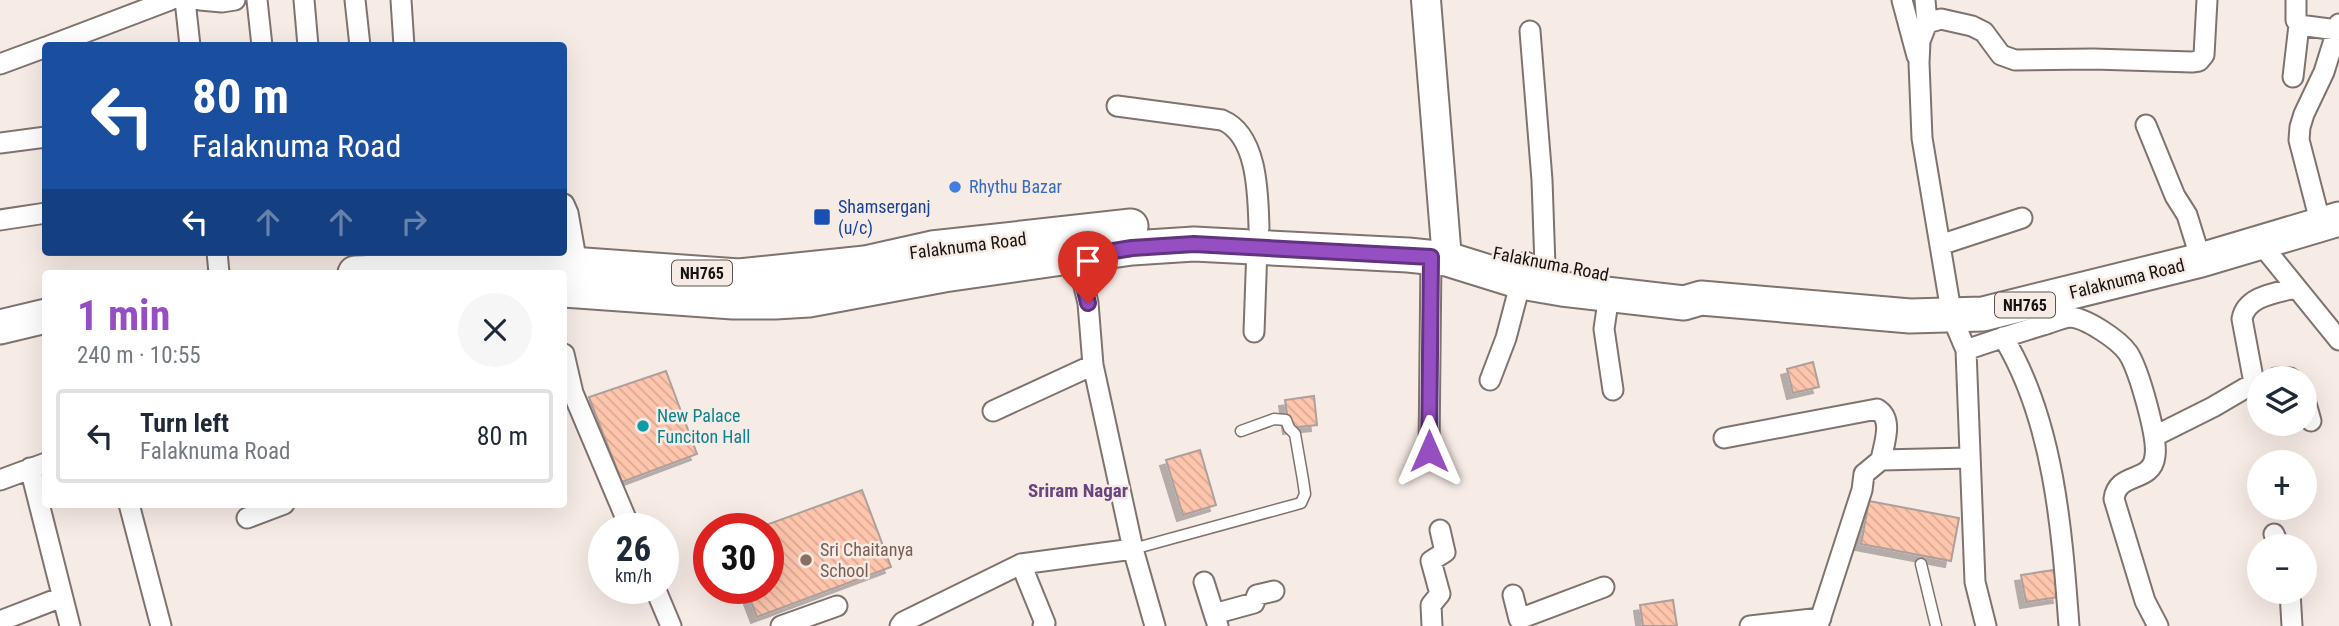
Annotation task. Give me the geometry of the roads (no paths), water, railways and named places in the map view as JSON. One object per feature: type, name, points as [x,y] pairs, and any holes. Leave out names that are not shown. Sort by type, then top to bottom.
[{"type":"highway","name":"Falaknuma Road","points":[[1530,270],[1609,295],[1684,303],[1701,298],[1910,316],[1952,317],[2014,307],[2261,244],[2330,222]]},
{"type":"highway","name":"Falaknuma Road","points":[[570,277],[738,276],[865,263],[932,248],[1078,245],[1170,223],[1258,237],[1441,252],[1530,270],[1681,286],[1701,298]]},
{"type":"highway","name":"Falaknuma Road","points":[[389,270],[528,262],[550,270]]},
{"type":"highway","points":[[0,308],[42,299]]},
{"type":"highway","points":[[0,327],[42,317]]},
{"type":"main road","points":[[1426,0],[1441,252]]},
{"type":"street","points":[[58,42],[170,0]]},
{"type":"street","points":[[185,0],[190,42]]},
{"type":"street","points":[[200,0],[226,1]]},
{"type":"street","points":[[257,0],[262,42]]},
{"type":"street","points":[[304,0],[308,42]]},
{"type":"street","points":[[355,0],[360,42]]},
{"type":"street","points":[[401,0],[404,42]]},
{"type":"street","points":[[1902,0],[1919,63]]},
{"type":"street","points":[[1925,0],[1938,14],[1984,32],[2001,55],[2015,60],[2192,62],[2199,61],[2204,55],[2207,0]]},
{"type":"street","points":[[2293,77],[2299,25],[2296,20],[2296,0]]},
{"type":"street","points":[[1938,14],[1920,41],[1922,138],[1952,317],[1966,350],[1975,582],[1986,626]]},
{"type":"street","points":[[2299,25],[2338,27],[2324,72],[2300,127],[2299,140],[2304,163],[2330,222]]},
{"type":"street","points":[[1490,380],[1530,270],[1543,193],[1530,31]]},
{"type":"street","points":[[0,64],[42,48]]},
{"type":"street","points":[[1116,106],[1222,120],[1233,127],[1249,153],[1257,177],[1258,237],[1254,332]]},
{"type":"street","points":[[2146,125],[2175,196],[2187,215],[2201,260]]},
{"type":"street","points":[[0,143],[42,137]]},
{"type":"street","points":[[567,211],[570,277]]},
{"type":"street","points":[[0,220],[42,214]]},
{"type":"street","points":[[1940,245],[2022,218]]},
{"type":"street","points":[[2261,244],[2339,340]]},
{"type":"street","points":[[1078,245],[1088,303],[1093,365],[1133,549],[1155,626]]},
{"type":"street","points":[[1429,451],[1441,252]]},
{"type":"street","points":[[2252,366],[2242,319],[2243,312],[2249,303],[2295,288]]},
{"type":"street","points":[[1609,295],[1604,329],[1613,390]]},
{"type":"street","points":[[1966,350],[2070,317],[2093,325],[2116,340],[2128,352],[2155,436],[2155,458],[2151,468],[2119,484],[2115,489],[2114,499],[2145,601],[2158,626]]},
{"type":"street","points":[[2003,337],[2019,363],[2045,443],[2064,559],[2069,626]]},
{"type":"street","points":[[993,411],[1093,365]]},
{"type":"street","points":[[2155,436],[2247,387]]},
{"type":"street","points":[[568,395],[623,513]]},
{"type":"street","points":[[1724,438],[1877,409],[1884,413],[1888,421],[1881,460]]},
{"type":"street","points":[[1750,626],[1819,622],[1862,490],[1864,474],[1881,460],[1969,458]]},
{"type":"street","points":[[0,480],[38,465],[42,487]]},
{"type":"street","points":[[46,508],[70,626]]},
{"type":"street","points":[[130,508],[161,626]]},
{"type":"street","points":[[247,518],[273,508]]},
{"type":"street","points":[[1432,626],[1431,606],[1440,594],[1431,561],[1445,552],[1440,530]]},
{"type":"street","points":[[900,626],[903,622],[1021,564],[1133,549]]},
{"type":"street","points":[[1021,564],[1041,610],[1045,623],[1042,626]]},
{"type":"street","points":[[1204,582],[1216,620],[1254,603],[1257,595],[1274,591]]},
{"type":"street","points":[[1513,595],[1519,622],[1604,587]]},
{"type":"street","points":[[0,621],[62,597]]},
{"type":"street","points":[[662,604],[671,626]]},
{"type":"street","points":[[2291,604],[2292,626]]},
{"type":"street","points":[[781,626],[837,606]]},
{"type":"lane","points":[[1133,549],[1294,507],[1302,502],[1305,494],[1295,434],[1286,420],[1274,419],[1241,431]]},
{"type":"lane","points":[[1921,564],[1936,626]]},
{"type":"place","name":"Rhythu Bazar","points":[[955,187]]},
{"type":"place","name":"Shamserganj (u/c)","points":[[822,217]]},
{"type":"place","name":"New Palace Funciton Hall","points":[[643,426]]},
{"type":"place","name":"Sri Chaitanya School","points":[[806,560]]},
{"type":"district","name":"Sriram Nagar","points":[[1078,490]]}]
